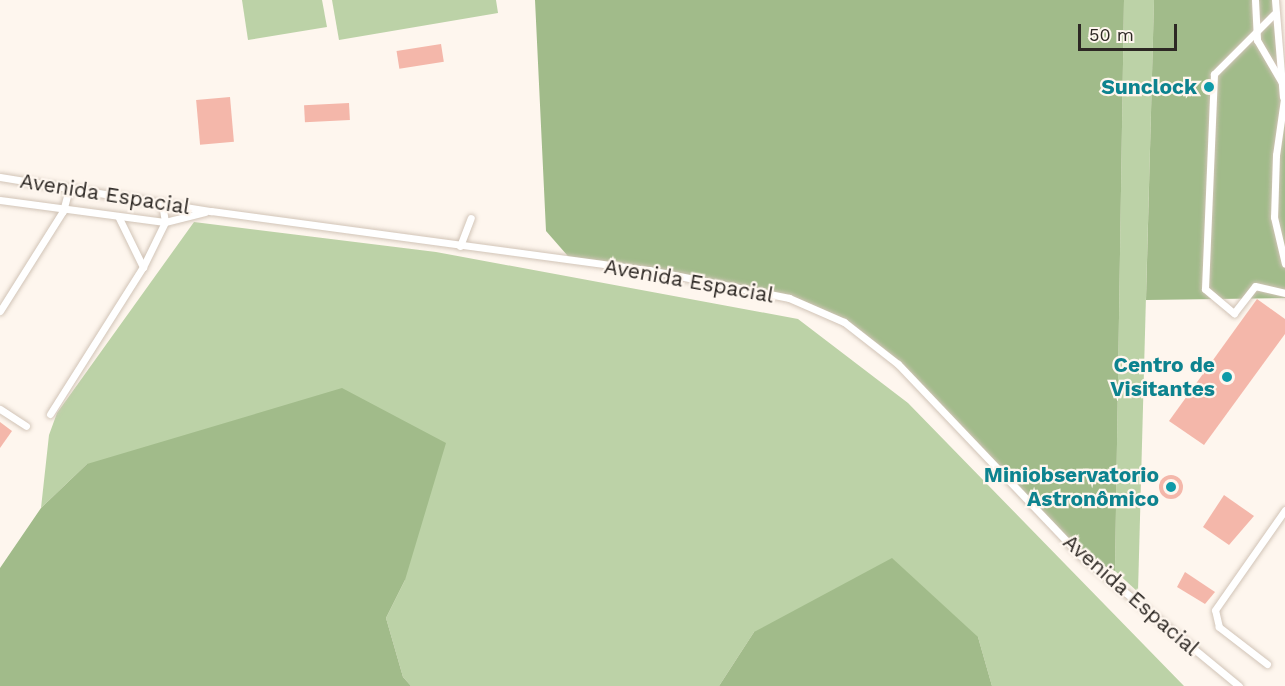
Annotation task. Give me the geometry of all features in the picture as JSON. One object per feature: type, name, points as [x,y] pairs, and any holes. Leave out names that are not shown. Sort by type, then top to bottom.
[{"type":"lane","points":[[1255,0],[1256,33],[1282,82]]},
{"type":"lane","points":[[1275,0],[1274,14],[1285,97],[1274,217],[1285,264]]},
{"type":"lane","points":[[1274,14],[1214,74],[1205,289],[1234,313],[1255,286],[1285,293]]},
{"type":"lane","name":"Avenida Espacial","points":[[0,177],[211,211],[745,287],[789,298],[844,322],[898,364],[1080,555],[1239,686]]},
{"type":"lane","points":[[0,310],[63,211],[69,189]]},
{"type":"lane","name":"Avenida Espacial","points":[[0,200],[63,211],[165,222],[211,211]]},
{"type":"lane","points":[[50,414],[142,267],[165,222],[162,203]]},
{"type":"lane","points":[[119,218],[142,267]]},
{"type":"lane","points":[[460,246],[471,218]]},
{"type":"lane","points":[[0,409],[26,426]]},
{"type":"lane","points":[[1267,664],[1219,627],[1215,619],[1219,600],[1285,510]]},
{"type":"green space","points":[[242,0],[322,0],[327,27],[248,40]]},
{"type":"green space","points":[[332,0],[496,0],[498,13],[339,40]]},
{"type":"green space","points":[[535,0],[1124,0],[1115,571],[1080,555],[898,364],[844,322],[789,298],[745,287],[574,263],[546,231]]},
{"type":"green space","points":[[1124,0],[1154,0],[1138,592],[1115,571]]},
{"type":"green space","points":[[1154,0],[1275,0],[1285,92],[1285,298],[1146,300]]},
{"type":"green space","points":[[194,222],[436,252],[798,319],[908,403],[1184,686],[992,686],[978,637],[754,632],[719,686],[411,686],[403,677],[386,618],[405,580],[87,464],[41,508],[49,435],[57,413]]},
{"type":"green space","points":[[342,388],[446,443],[405,580],[386,618],[403,677],[411,686],[0,686],[0,568],[41,508],[87,464]]},
{"type":"green space","points":[[892,558],[978,637],[992,686],[719,686],[754,632]]},
{"type":"building","points":[[441,44],[444,62],[399,69],[397,51]]},
{"type":"building","points":[[230,97],[234,142],[200,145],[196,100]]},
{"type":"building","points":[[349,103],[350,120],[305,122],[304,105]]},
{"type":"building","name":"Centro de Visitantes","points":[[1257,299],[1285,319],[1285,334],[1204,445],[1169,421]]},
{"type":"building","points":[[0,422],[12,431],[0,448]]},
{"type":"building","name":"Miniobservatorio Astronômico","points":[[1171,475],[1179,479],[1183,487],[1179,495],[1171,499],[1163,495],[1159,487],[1163,479]]},
{"type":"building","points":[[1224,495],[1254,516],[1229,545],[1203,527]]},
{"type":"building","points":[[1185,572],[1215,592],[1205,604],[1177,587]]},
{"type":"place","name":"Sunclock","points":[[1209,87]]},
{"type":"place","name":"Centro de Visitantes","points":[[1227,377]]},
{"type":"place","name":"Miniobservatorio Astronômico","points":[[1171,487]]}]
